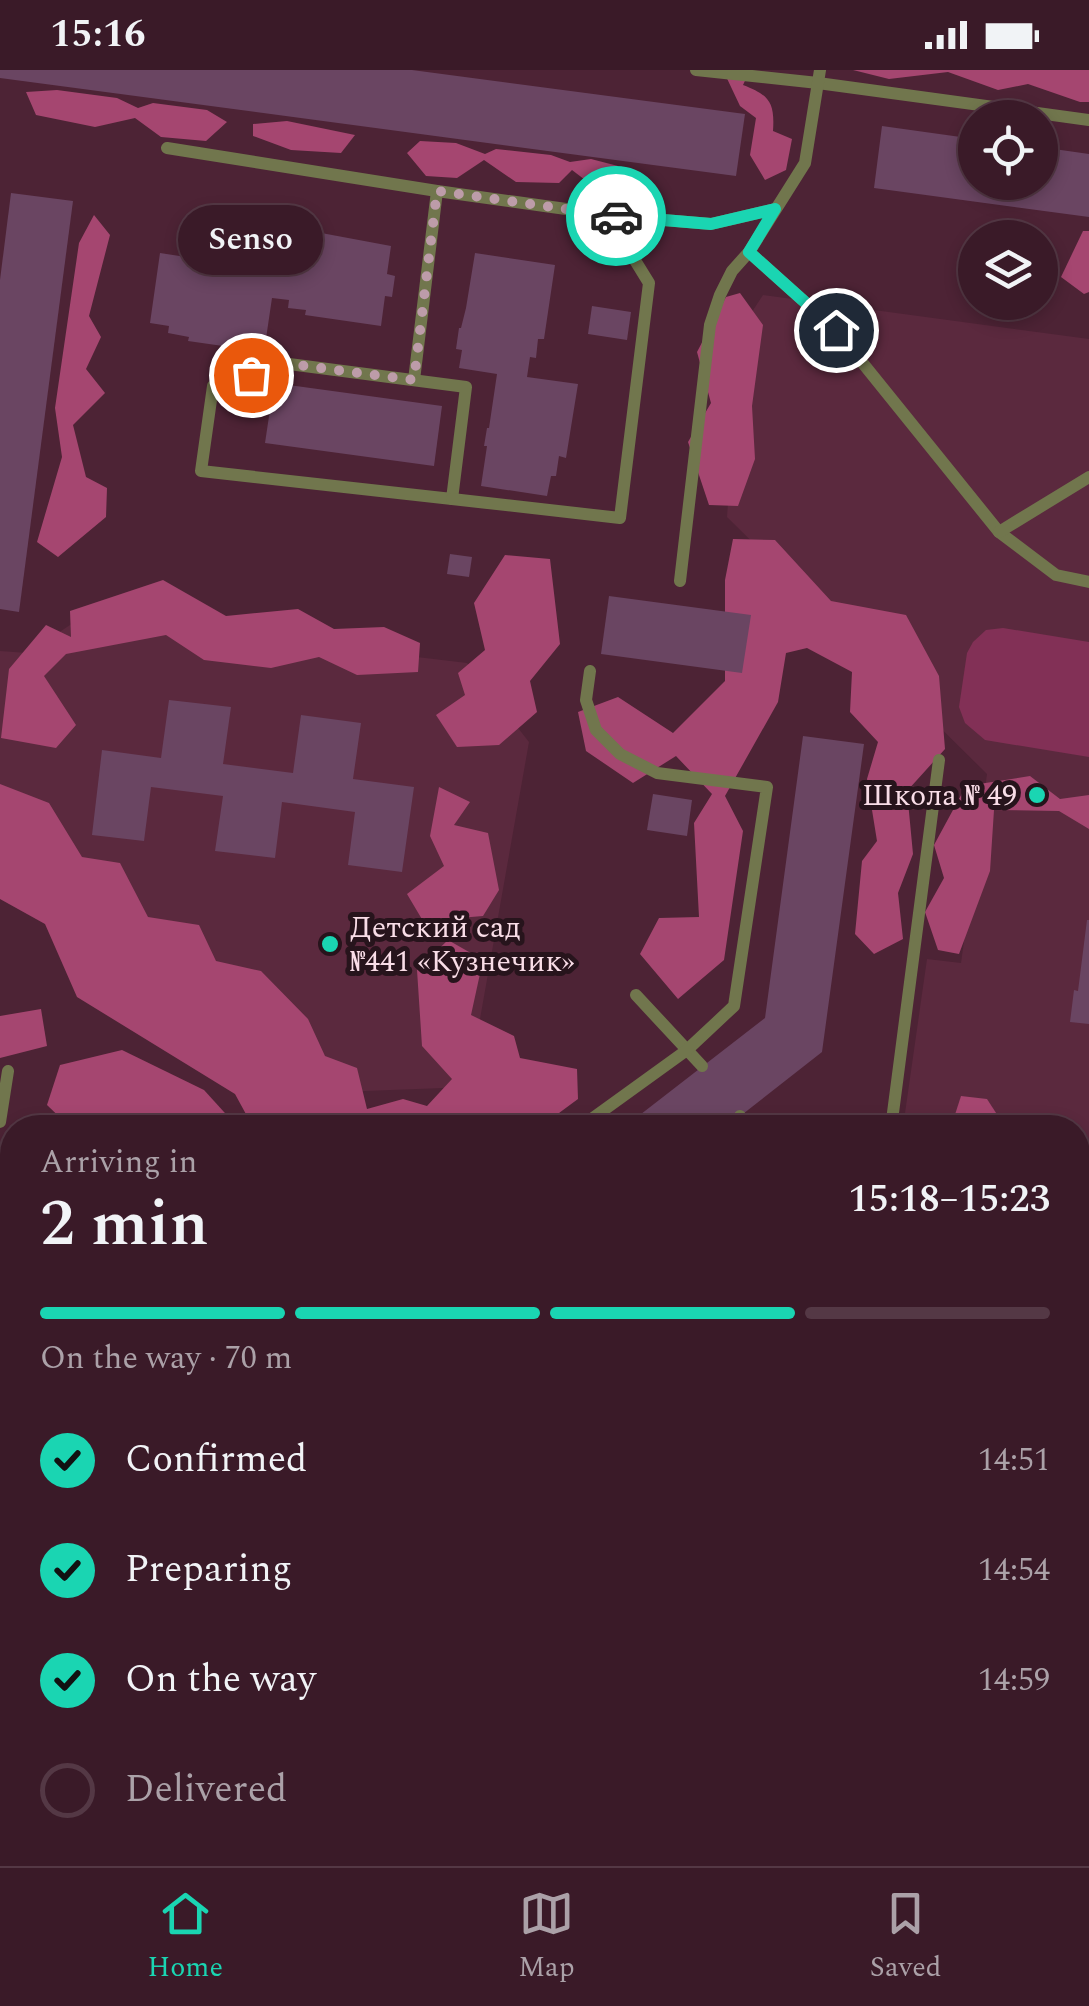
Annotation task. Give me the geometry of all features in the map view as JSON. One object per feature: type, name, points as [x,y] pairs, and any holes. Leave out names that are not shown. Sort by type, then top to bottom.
[{"type":"lane","points":[[696,70],[818,77],[1089,120]]},
{"type":"lane","points":[[680,581],[710,326],[732,271],[749,252],[805,163],[818,77]]},
{"type":"lane","points":[[167,148],[607,216],[711,224],[775,209]]},
{"type":"lane","points":[[414,380],[437,191]]},
{"type":"lane","points":[[452,499],[466,387],[289,364],[213,386],[201,471],[620,518],[650,283],[607,216]]},
{"type":"lane","points":[[749,252],[836,330],[999,532],[1056,576],[1089,582]]},
{"type":"lane","points":[[999,532],[1089,477]]},
{"type":"lane","points":[[590,671],[586,700],[596,730],[620,754],[658,773],[767,787],[734,1006],[687,1050],[596,1115]]},
{"type":"lane","points":[[893,1115],[939,760]]},
{"type":"lane","points":[[636,994],[702,1066]]},
{"type":"lane","points":[[1,1115],[8,1071]]},
{"type":"shaded area","points":[[723,70],[750,70],[743,85],[768,101],[773,131],[792,139],[786,170],[765,180],[750,155],[756,118],[740,106]]},
{"type":"shaded area","points":[[853,70],[1089,70],[1089,102],[1028,84],[998,90],[948,72],[889,79]]},
{"type":"shaded area","points":[[57,90],[117,98],[138,108],[153,103],[207,110],[227,122],[206,141],[161,137],[135,118],[95,127],[36,115],[26,92]]},
{"type":"shaded area","points":[[287,121],[355,135],[341,153],[291,150],[253,136],[253,124]]},
{"type":"shaded area","points":[[420,141],[456,143],[485,154],[496,149],[551,155],[570,162],[591,159],[618,166],[617,179],[593,186],[572,170],[559,183],[516,182],[484,160],[457,178],[426,176],[407,153]]},
{"type":"shaded area","points":[[94,215],[110,235],[89,316],[101,337],[86,369],[105,393],[73,425],[86,477],[107,488],[106,517],[58,557],[37,542],[62,457],[55,408],[79,243]]},
{"type":"shaded area","points":[[1083,231],[1089,231],[1089,292],[1084,294],[1061,277]]},
{"type":"shaded area","points":[[740,293],[763,325],[752,406],[755,459],[738,506],[709,505],[688,442],[711,403],[697,352],[726,297]]},
{"type":"shaded area","name":"Школа № 49","points":[[763,295],[1089,339],[1089,1115],[905,1115],[927,959],[961,963],[987,774],[727,517],[740,330]]},
{"type":"shaded area","points":[[733,539],[775,540],[831,601],[906,615],[939,676],[945,749],[907,791],[913,854],[898,893],[903,939],[874,954],[855,934],[862,861],[877,841],[867,779],[878,742],[850,712],[852,672],[807,648],[786,653],[778,702],[725,796],[743,831],[724,960],[678,999],[640,954],[659,918],[699,917],[694,823],[712,794],[676,756],[633,783],[586,751],[578,712],[618,697],[673,733],[725,681],[725,580]]},
{"type":"shaded area","points":[[505,555],[550,559],[560,644],[530,681],[537,712],[499,745],[457,747],[436,715],[465,695],[458,673],[485,650],[474,603]]},
{"type":"shaded area","points":[[163,580],[226,616],[298,609],[334,629],[384,627],[420,643],[418,672],[357,675],[319,657],[271,668],[204,660],[166,635],[66,654],[44,676],[76,725],[56,748],[1,738],[9,669],[46,625],[71,637],[70,611]]},
{"type":"shaded area","name":"Детский сад №441 «Кузнечик»","points":[[82,617],[467,663],[529,742],[468,1087],[340,1092],[0,801],[0,651],[28,653]]},
{"type":"shaded area","points":[[1003,628],[1089,642],[1089,757],[985,740],[965,723],[959,707],[967,653],[986,630]]},
{"type":"shaded area","points":[[1030,776],[1060,799],[1089,795],[1089,829],[1059,811],[994,810],[990,871],[959,954],[938,950],[925,912],[944,878],[934,845],[966,786]]},
{"type":"shaded area","points":[[0,784],[49,803],[82,857],[120,863],[148,917],[199,925],[216,961],[261,971],[308,1019],[325,1056],[357,1068],[367,1109],[403,1099],[427,1106],[452,1079],[422,1046],[417,970],[448,940],[483,960],[471,1015],[514,1036],[520,1058],[577,1069],[578,1099],[556,1115],[246,1115],[235,1094],[77,997],[45,924],[0,899]]},
{"type":"shaded area","points":[[439,787],[470,802],[454,825],[488,833],[499,890],[483,916],[423,921],[407,894],[444,866],[430,836]]},
{"type":"shaded area","points":[[41,1009],[47,1046],[0,1058],[0,1016]]},
{"type":"shaded area","points":[[122,1050],[204,1090],[227,1115],[57,1115],[47,1105],[60,1065]]},
{"type":"shaded area","points":[[961,1096],[987,1099],[997,1115],[955,1115]]},
{"type":"building","points":[[0,70],[412,70],[745,114],[736,176],[0,78]]},
{"type":"building","points":[[882,126],[958,137],[958,199],[874,188]]},
{"type":"building","points":[[1058,150],[1089,154],[1089,217],[963,200],[1058,200]]},
{"type":"building","points":[[11,193],[73,201],[19,612],[0,609],[0,280]]},
{"type":"building","points":[[277,229],[391,246],[387,274],[395,276],[392,297],[385,296],[381,326],[305,315],[306,310],[288,308],[289,300],[272,298],[264,352],[188,341],[189,337],[168,333],[169,326],[150,323],[160,253],[218,258],[217,261],[271,269]]},
{"type":"building","points":[[475,253],[555,265],[544,339],[538,339],[536,358],[530,357],[527,377],[578,384],[566,458],[559,456],[547,496],[481,486],[497,374],[459,368],[462,350],[456,349]]},
{"type":"building","points":[[592,306],[631,312],[627,340],[588,334]]},
{"type":"building","points":[[274,383],[442,406],[434,466],[265,443]]},
{"type":"building","points":[[450,554],[472,557],[469,577],[447,574]]},
{"type":"building","points":[[609,596],[751,615],[742,673],[601,654]]},
{"type":"building","points":[[169,700],[231,707],[223,764],[293,773],[301,715],[361,723],[353,779],[414,787],[402,872],[348,865],[355,812],[282,802],[275,858],[215,851],[223,796],[151,787],[144,841],[92,835],[102,750],[161,758]]},
{"type":"building","points":[[803,736],[864,744],[822,1052],[742,1115],[640,1115],[765,1018]]},
{"type":"building","points":[[653,794],[692,800],[687,836],[647,830]]},
{"type":"building","points":[[1089,920],[1089,1024],[1070,1022]]},
{"type":"way so far","points":[[251,375],[289,364],[414,380],[437,191],[616,216]]},
{"type":"place","name":"Senso","points":[[251,375]]},
{"type":"place","name":"Школа № 49","points":[[1037,795]]},
{"type":"place","name":"Детский сад №441 «Кузнечик»","points":[[330,944]]},
{"type":"route","points":[[616,216],[711,224],[775,209],[749,252],[836,330]]}]
